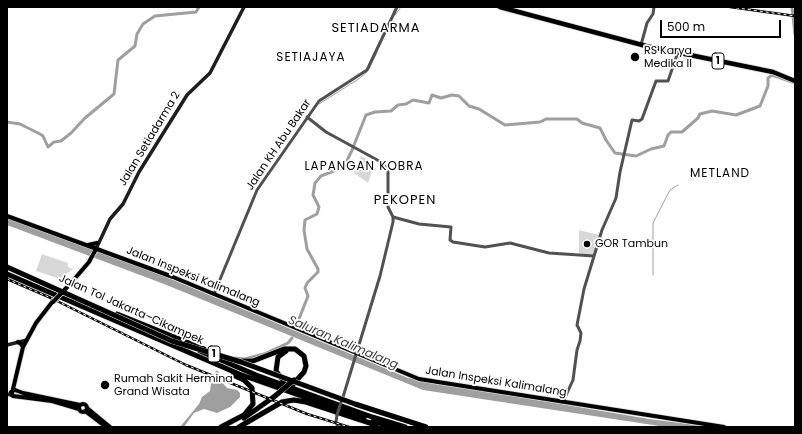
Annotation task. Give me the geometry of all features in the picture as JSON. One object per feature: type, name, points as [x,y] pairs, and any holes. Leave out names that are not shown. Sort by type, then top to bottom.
[{"type":"highway","name":"1","points":[[500,7],[641,44],[774,70],[795,80]]},
{"type":"highway","name":"1","points":[[508,7],[641,44]]},
{"type":"highway","name":"1","points":[[7,267],[171,343],[240,365],[347,404],[418,427]]},
{"type":"highway","name":"1","points":[[7,267],[172,341],[241,362],[354,404],[426,427]]},
{"type":"highway","name":"Jalan Tol Jakarta–Cikampek","points":[[7,267],[231,365],[372,417],[405,427]]},
{"type":"highway","name":"Jalan Tol Jakarta–Cikampek","points":[[7,274],[194,356],[275,388],[391,427]]},
{"type":"highway","points":[[112,312],[235,360],[253,361],[284,349],[295,349],[304,356],[306,366],[302,375],[276,397],[233,427]]},
{"type":"highway","points":[[294,381],[302,370],[303,361],[297,352],[288,351],[280,355],[276,361],[276,371],[282,379],[307,391],[370,414],[372,417]]},
{"type":"highway","points":[[194,356],[202,362],[244,380],[253,392],[253,404],[250,409],[244,415],[221,427]]},
{"type":"highway","points":[[228,427],[276,397]]},
{"type":"highway","points":[[239,427],[282,402],[294,400],[306,402],[355,420],[383,427]]},
{"type":"main road","name":"Jalan Setiadarma 2","points":[[27,340],[53,302],[91,257],[110,218],[123,204],[139,172],[185,98],[210,73],[244,7]]},
{"type":"main road","name":"Jalan Inspeksi Kalimalang","points":[[7,216],[214,294],[357,355],[427,381],[637,412],[724,427]]},
{"type":"main road","points":[[88,246],[98,243]]},
{"type":"main road","points":[[7,345],[27,340]]},
{"type":"main road","points":[[11,392],[23,347],[27,340]]},
{"type":"main road","points":[[11,392],[27,340]]},
{"type":"main road","points":[[18,342],[23,347]]},
{"type":"main road","points":[[11,392],[80,407],[84,404],[86,410],[109,427]]},
{"type":"street","name":"Jalan KH Abu Bakar","points":[[214,294],[255,194],[319,101],[367,70],[397,7]]},
{"type":"street","points":[[641,44],[647,23],[653,14],[654,7]]},
{"type":"street","points":[[563,402],[573,378],[581,336],[578,325],[584,289],[602,230],[616,198],[620,172],[632,120],[641,120],[643,117],[656,81],[668,81],[678,52]]},
{"type":"street","points":[[307,118],[326,132],[388,168],[388,207],[393,218],[382,268],[357,355],[353,363],[350,378],[337,415],[336,422],[338,427]]},
{"type":"street","points":[[393,218],[419,224],[450,227],[450,240],[453,242],[485,247],[510,243],[550,253],[594,256]]},
{"type":"shaded area","name":"LAPANGAN KOBRA","points":[[361,156],[375,163],[368,183],[354,173]]},
{"type":"shaded area","points":[[7,217],[159,274],[408,378],[649,419],[712,427],[666,427],[423,390],[164,284],[7,225]]},
{"type":"shaded area","name":"GOR Tambun","points":[[579,230],[599,235],[593,255],[579,253]]},
{"type":"shaded area","points":[[42,254],[68,263],[68,267],[73,269],[60,279],[36,271]]},
{"type":"shaded area","points":[[214,379],[221,381],[227,388],[237,390],[240,393],[240,397],[230,407],[217,413],[204,409],[194,413],[184,427],[180,427],[199,404],[202,397],[210,391],[211,383]]},
{"type":"waterway","points":[[7,122],[20,124],[40,134],[43,136],[48,147],[54,142],[61,141],[85,118],[114,94],[118,60],[135,46],[137,34],[143,24],[155,16],[196,12],[199,7]]},
{"type":"waterway","points":[[395,15],[401,7]]},
{"type":"waterway","points":[[792,7],[795,34]]},
{"type":"waterway","points":[[369,69],[377,52]]},
{"type":"waterway","points":[[319,104],[367,72]]},
{"type":"waterway","points":[[354,145],[366,115],[375,112],[391,111],[398,105],[406,104],[413,100],[429,103],[432,95],[441,98],[452,95],[459,96],[469,106],[479,109],[505,125],[540,122],[546,119],[577,119],[582,123],[600,128],[615,153],[636,156],[651,149],[664,146],[668,135],[671,132],[682,132],[698,118],[700,114],[712,111],[736,115],[760,106],[768,86],[768,78],[772,75],[795,83]]},
{"type":"waterway","name":"Saluran Kalimalang","points":[[298,327],[297,324],[308,296],[305,288],[307,283],[318,272],[318,269],[307,249],[304,230],[305,220],[317,214],[319,207],[313,195],[315,183],[321,176],[344,167],[353,148]]},
{"type":"waterway","points":[[653,275],[653,223],[670,190],[678,185]]},
{"type":"waterway","points":[[235,358],[245,359],[264,354],[288,343],[292,338]]},
{"type":"waterway","points":[[215,379],[217,372]]},
{"type":"railway","points":[[730,7],[795,16]]},
{"type":"railway","points":[[7,279],[51,298],[186,365],[307,414],[349,427]]},
{"type":"place","name":"RS Karya Medika II","points":[[635,57]]},
{"type":"place","name":"GOR Tambun","points":[[587,244]]},
{"type":"place","name":"Rumah Sakit Hermina Grand Wisata","points":[[105,385]]},
{"type":"district","name":"SETIADARMA","points":[[376,29]]},
{"type":"district","name":"SETIAJAYA","points":[[311,58]]},
{"type":"district","name":"LAPANGAN KOBRA","points":[[364,167]]},
{"type":"district","name":"METLAND","points":[[720,174]]},
{"type":"district","name":"PEKOPEN","points":[[405,201]]}]
